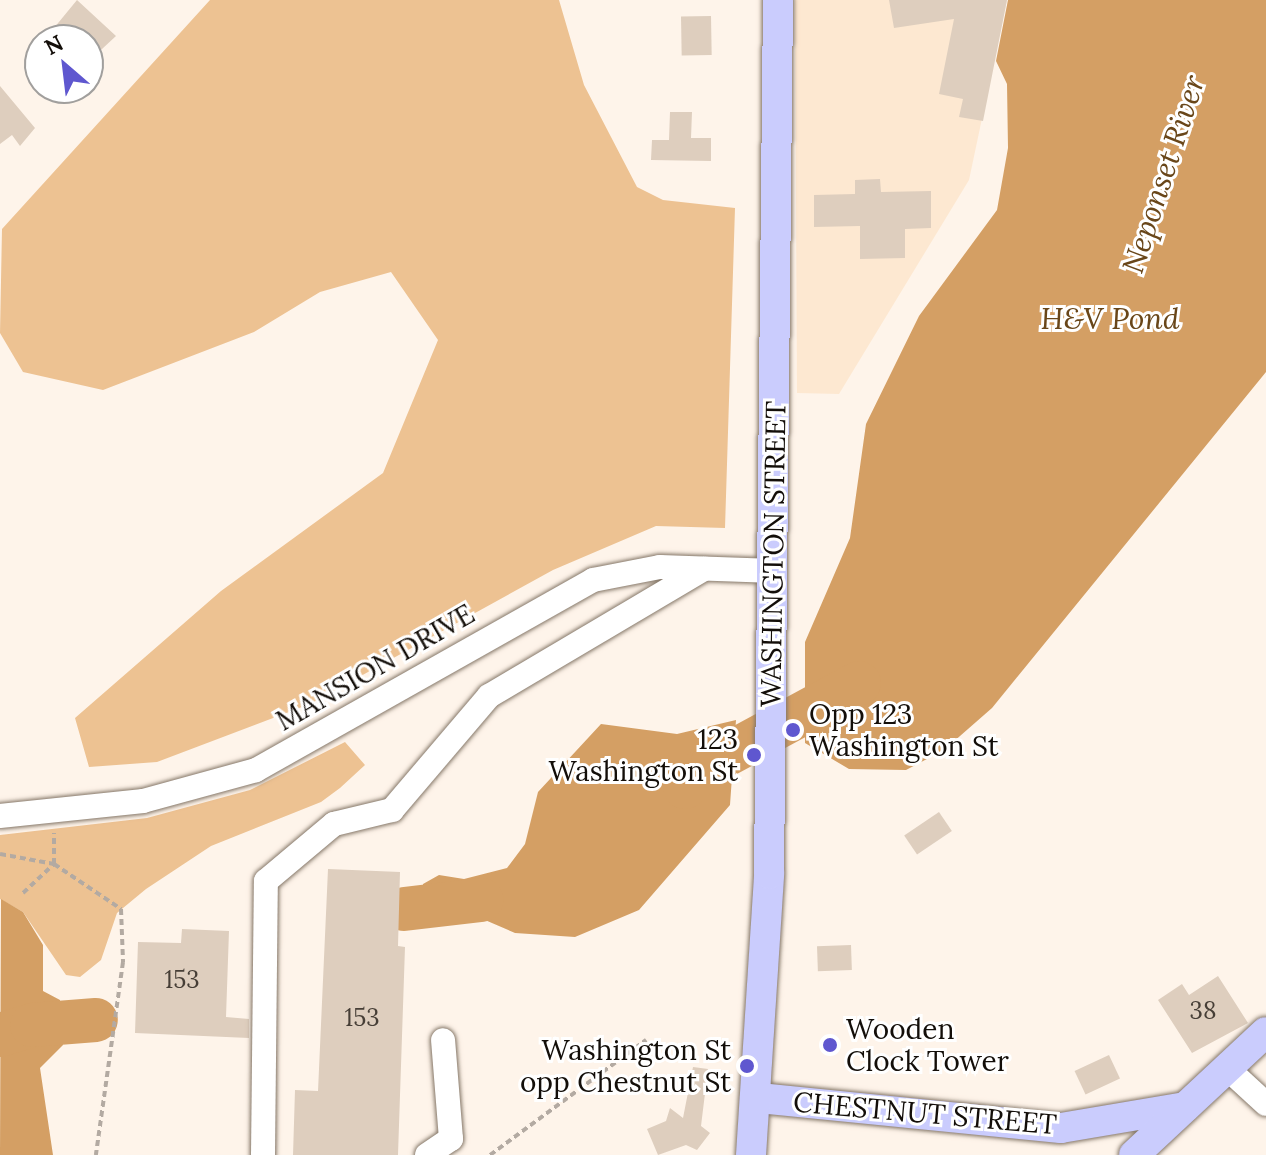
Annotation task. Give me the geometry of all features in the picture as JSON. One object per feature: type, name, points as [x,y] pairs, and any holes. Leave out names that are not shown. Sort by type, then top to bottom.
[{"type":"main road","name":"WASHINGTON STREET","points":[[751,1155],[759,1098],[770,838],[775,571],[778,0]]},
{"type":"main road","points":[[1144,1152],[1185,1107],[1229,1070],[1266,1032]]},
{"type":"main road","name":"CHESTNUT STREET","points":[[759,1098],[1061,1128],[1185,1107]]},
{"type":"street","name":"MANSION DRIVE","points":[[0,816],[55,813],[143,801],[256,770],[593,580],[660,567],[775,571]]},
{"type":"street","points":[[263,1155],[266,881],[334,824],[392,810],[489,696],[706,568]]},
{"type":"street","points":[[427,1155],[451,1139],[443,1040]]},
{"type":"street","points":[[1229,1070],[1266,1104]]},
{"type":"path","points":[[23,893],[54,864],[55,813]]},
{"type":"path","points":[[0,854],[54,864],[121,909],[123,962],[96,1155]]},
{"type":"path","points":[[490,1155],[646,1040]]},
{"type":"shaded area","points":[[210,0],[559,0],[584,85],[637,187],[663,200],[735,208],[725,528],[656,526],[553,570],[310,704],[157,762],[89,767],[75,718],[221,591],[383,473],[438,340],[391,272],[320,292],[254,332],[103,390],[23,372],[0,333],[2,229]]},
{"type":"shaded area","points":[[795,0],[1007,0],[969,180],[839,394],[797,393]]},
{"type":"shaded area","points":[[345,742],[365,765],[340,788],[321,802],[211,846],[146,889],[117,913],[101,960],[80,977],[66,975],[23,912],[0,899],[0,835],[147,818],[250,790]]},
{"type":"water","name":"H&V Pond","points":[[1008,0],[1266,0],[1266,372],[992,708],[944,750],[906,770],[849,769],[805,743],[805,642],[850,538],[866,424],[919,316],[997,210],[1008,148],[1007,84],[996,61]]},
{"type":"water","points":[[736,720],[730,805],[639,910],[575,937],[515,933],[464,911],[422,928],[423,884],[439,875],[464,879],[507,868],[525,844],[538,792],[601,724],[677,734]]},
{"type":"water","points":[[1,899],[23,912],[43,945],[43,991],[60,1000],[63,1045],[40,1068],[53,1155],[0,1155]]},
{"type":"building","points":[[77,0],[103,24],[57,24]]},
{"type":"building","points":[[889,0],[1007,0],[983,121],[959,117],[963,99],[939,94],[954,19],[894,28]]},
{"type":"building","points":[[711,16],[712,55],[682,56],[681,17]]},
{"type":"building","points":[[104,25],[116,36],[104,47]]},
{"type":"building","points":[[0,86],[35,128],[20,146],[12,135],[0,144]]},
{"type":"building","points":[[670,112],[692,112],[691,138],[711,138],[711,161],[651,160],[652,140],[669,140]]},
{"type":"building","points":[[880,179],[881,192],[931,191],[931,228],[905,229],[905,258],[860,259],[860,226],[814,227],[814,195],[855,194],[855,180]]},
{"type":"building","points":[[939,812],[952,831],[917,855],[904,835]]},
{"type":"building","points":[[328,869],[400,872],[398,946],[405,947],[398,1155],[293,1155],[295,1090],[318,1091]]},
{"type":"building","points":[[182,929],[229,931],[226,1017],[249,1019],[249,1038],[135,1033],[138,942],[181,943]]},
{"type":"building","points":[[851,945],[852,970],[818,971],[817,946]]},
{"type":"building","points":[[1218,976],[1248,1023],[1192,1053],[1158,1000],[1182,984],[1189,995]]},
{"type":"building","points":[[1109,1055],[1120,1079],[1086,1095],[1075,1071]]},
{"type":"building","points":[[693,1067],[708,1069],[701,1126],[710,1133],[697,1150],[686,1145],[658,1155],[647,1129],[666,1121],[670,1108],[683,1118]]},
{"type":"waterway","name":"Neponset River","points":[[685,787],[713,762],[859,683]]},
{"type":"waterway","name":"Neponset River","points":[[404,909],[481,900]]},
{"type":"waterway","name":"Neponset River","points":[[0,1035],[32,1025],[96,1020]]},
{"type":"place","name":"Opp 123 Washington St","points":[[793,730]]},
{"type":"place","name":"123 Washington St","points":[[754,755]]},
{"type":"place","name":"Wooden Clock Tower","points":[[830,1045]]},
{"type":"place","name":"Washington St opp Chestnut St","points":[[747,1066]]}]
